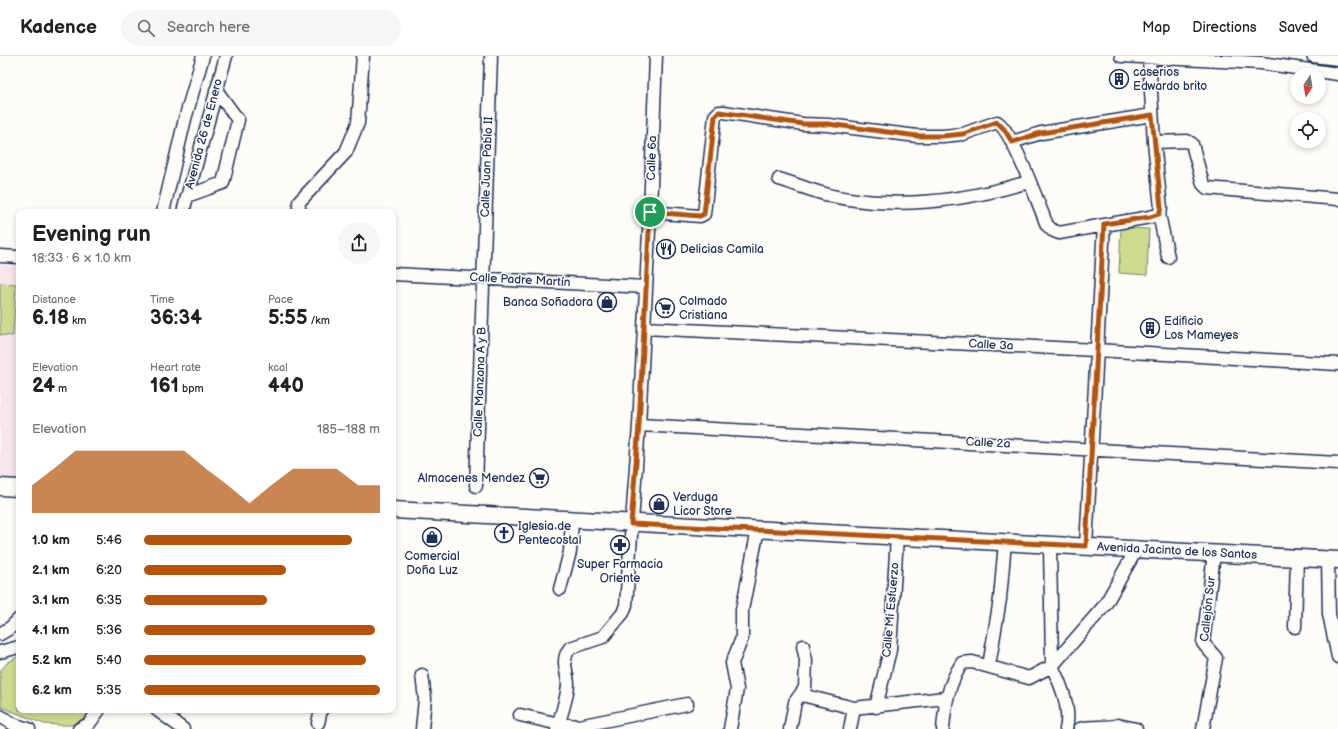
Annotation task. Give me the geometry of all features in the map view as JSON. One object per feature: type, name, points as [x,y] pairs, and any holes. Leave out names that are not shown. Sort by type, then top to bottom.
[{"type":"main road","points":[[0,487],[16,488]]},
{"type":"main road","name":"Avenida Jacinto de los Santos","points":[[396,510],[631,524],[758,529],[1333,560]]},
{"type":"street","name":"Avenida 26 de Enero","points":[[164,209],[185,119],[203,56]]},
{"type":"street","name":"Avenida 26 de Enero","points":[[184,209],[226,56]]},
{"type":"street","points":[[299,209],[299,202],[346,152],[358,123],[363,56]]},
{"type":"street","name":"Calle Juan Pablo II","points":[[484,278],[491,56]]},
{"type":"street","name":"Calle 6a","points":[[558,726],[568,686],[565,659],[566,652],[570,648],[604,637],[623,614],[626,605],[639,425],[656,56]]},
{"type":"street","points":[[1120,56],[1261,63],[1338,74]]},
{"type":"street","points":[[1313,56],[1338,59]]},
{"type":"street","points":[[1149,58],[1154,142],[1161,208],[1159,214],[1168,257]]},
{"type":"street","points":[[187,196],[223,183],[238,120],[216,90]]},
{"type":"street","points":[[650,212],[700,216],[704,214],[715,116],[719,112],[803,124],[828,124],[917,136],[963,134],[997,122],[1004,129],[1012,142],[1047,224],[1052,230],[1059,233],[1150,217],[1159,214]]},
{"type":"street","points":[[1012,142],[1041,133],[1152,115]]},
{"type":"street","points":[[1154,142],[1187,141],[1192,144],[1203,184],[1207,188],[1338,199]]},
{"type":"street","points":[[779,179],[841,198],[878,203],[926,203],[993,193],[1028,182]]},
{"type":"street","points":[[1086,546],[1104,224]]},
{"type":"street","points":[[0,256],[16,257]]},
{"type":"street","name":"Calle Padre Martín","points":[[396,274],[646,287]]},
{"type":"street","name":"Calle Manzana A y B","points":[[476,486],[484,278]]},
{"type":"street","name":"Calle 3a","points":[[644,328],[1096,350],[1338,364]]},
{"type":"street","name":"Calle 2a","points":[[639,425],[1338,463]]},
{"type":"street","points":[[560,589],[569,558],[572,520]]},
{"type":"street","points":[[730,729],[737,689],[732,663],[742,638],[742,610],[758,529]]},
{"type":"street","name":"Calle Mi Esfuerzo","points":[[876,707],[890,650],[897,537]]},
{"type":"street","points":[[989,666],[1000,599],[1005,542]]},
{"type":"street","points":[[1050,545],[1052,666],[1066,705],[1068,714],[1066,729]]},
{"type":"street","points":[[943,729],[946,698],[956,672],[962,663],[972,662],[1029,678],[1052,666],[1105,605],[1136,550]]},
{"type":"street","name":"Callejón Sur","points":[[1203,729],[1216,658],[1203,643],[1214,554]]},
{"type":"street","points":[[1295,627],[1297,557]]},
{"type":"street","points":[[1333,560],[1329,614],[1338,657]]},
{"type":"street","points":[[0,634],[16,622]]},
{"type":"street","points":[[790,729],[796,702],[802,695],[806,677],[806,660],[803,646]]},
{"type":"street","points":[[1,651],[16,648]]},
{"type":"street","points":[[422,675],[425,699],[422,729]]},
{"type":"street","points":[[802,695],[854,708],[876,707],[946,698]]},
{"type":"street","points":[[520,715],[558,726],[578,726],[687,704]]},
{"type":"street","points":[[850,729],[854,708]]},
{"type":"street","points":[[79,729],[89,724],[97,713]]},
{"type":"street","points":[[161,713],[183,729]]},
{"type":"street","points":[[318,723],[320,713]]},
{"type":"street","points":[[0,716],[15,725]]},
{"type":"street","points":[[0,721],[29,729]]},
{"type":"street","points":[[1085,728],[1113,728],[1115,726],[1136,729]]},
{"type":"shaded area","points":[[0,265],[16,265],[16,483],[0,481]]},
{"type":"green space","points":[[1121,228],[1149,229],[1147,275],[1119,273]]},
{"type":"green space","points":[[0,283],[16,284],[13,336],[0,335]]},
{"type":"green space","points":[[16,658],[16,713],[1,707],[0,671],[7,663]]},
{"type":"green space","points":[[16,713],[90,713],[87,718],[78,725],[44,724]]},
{"type":"place","name":"caserios Edwardo brito","points":[[1119,79]]},
{"type":"place","name":"Delicias Camila","points":[[666,249]]},
{"type":"place","name":"Banca Soñadora","points":[[607,302]]},
{"type":"place","name":"Colmado Cristiana","points":[[665,308]]},
{"type":"place","name":"Edificio Los Mameyes","points":[[1150,328]]},
{"type":"place","name":"Almacenes Mendez","points":[[539,478]]},
{"type":"place","name":"Verduga Licor Store","points":[[659,504]]},
{"type":"place","name":"Iglesia de Pentecostal","points":[[504,533]]},
{"type":"place","name":"Comercial Doña Luz","points":[[432,537]]},
{"type":"place","name":"Super Farmacia Oriente","points":[[620,545]]},
{"type":"route","points":[[719,112],[803,124],[828,124],[831,126],[917,136],[963,134],[993,122],[997,122],[1004,129],[1012,142],[1041,133],[1152,115],[1161,208],[1159,214],[1150,217],[1104,224],[1086,546],[631,524],[639,425],[650,212],[700,216],[704,214],[715,116],[719,112]]}]
